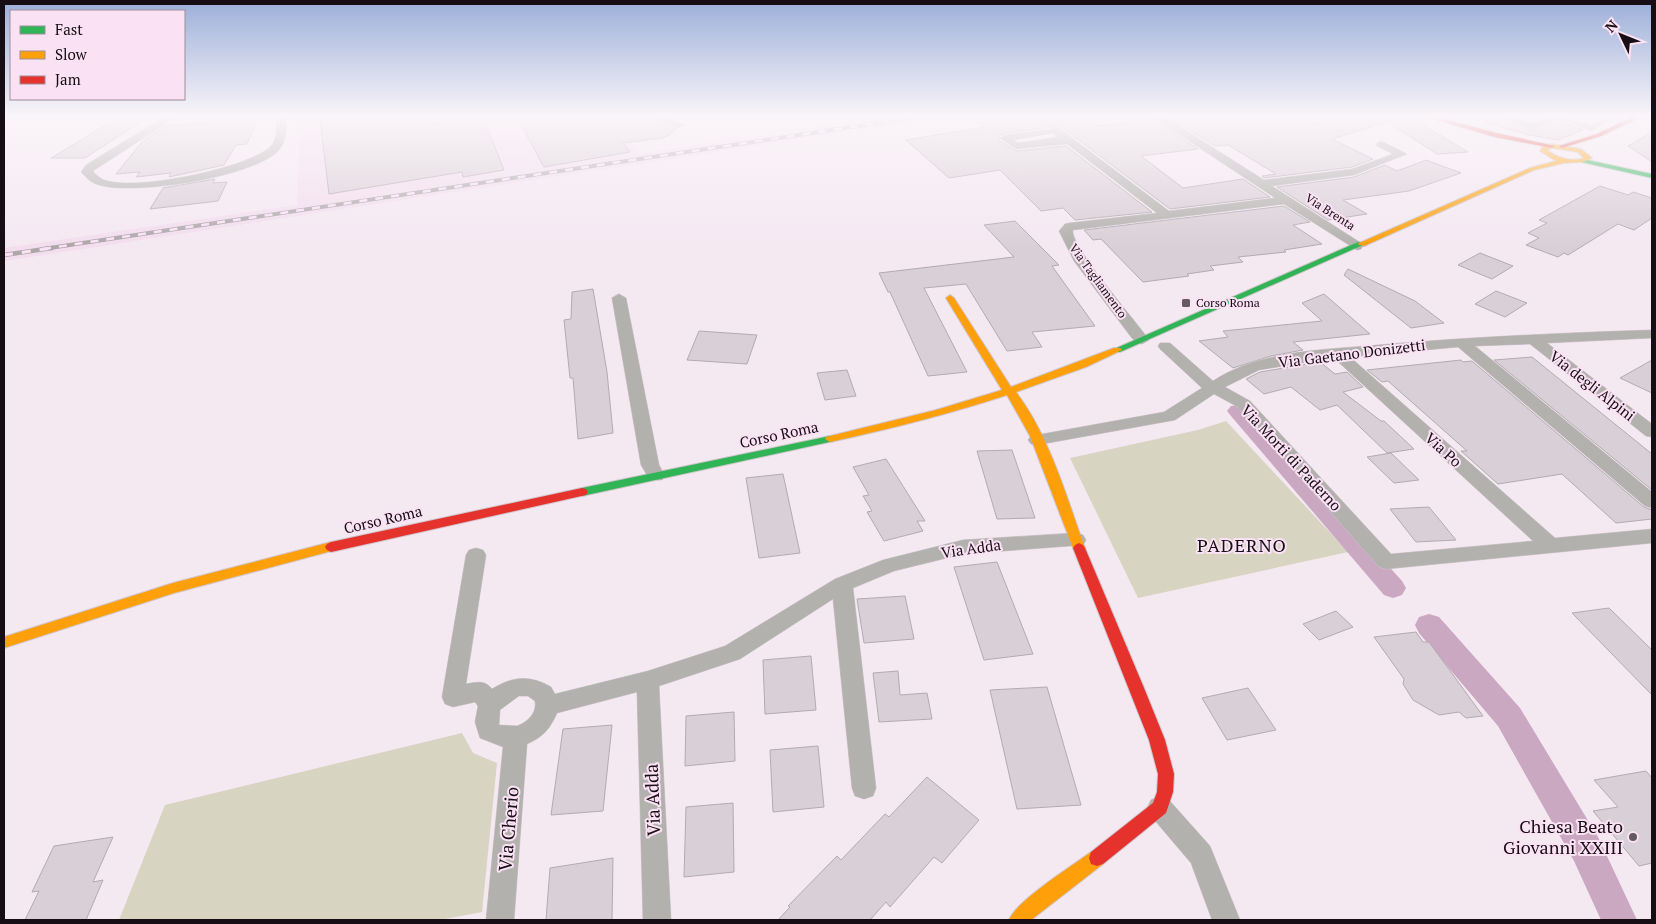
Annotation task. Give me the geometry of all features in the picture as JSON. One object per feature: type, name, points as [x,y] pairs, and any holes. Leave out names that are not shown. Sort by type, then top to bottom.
[{"type":"street","points":[[101,160],[90,167],[87,172],[89,177],[103,184],[132,186],[180,181],[224,171],[254,160]]},
{"type":"street","points":[[1095,160],[1166,214]]},
{"type":"street","name":"Via Brenta","points":[[1225,160],[1357,246]]},
{"type":"street","name":"Via Brenta","points":[[1262,184],[1354,172],[1386,160]]},
{"type":"street","name":"Corso Roma","points":[[1532,168],[1540,160]]},
{"type":"street","name":"Corso Roma","points":[[4,644],[67,620],[197,581],[290,556],[851,435],[950,410],[1078,368],[1532,168],[1566,160]]},
{"type":"street","points":[[1599,160],[1651,176]]},
{"type":"street","name":"Via Tagliamento","points":[[1142,340],[1133,332],[1124,316],[1092,275],[1066,236],[1065,231],[1075,225],[1286,200]]},
{"type":"street","points":[[619,298],[650,465],[656,476]]},
{"type":"street","points":[[950,298],[1001,382],[1011,391],[1037,440],[1157,740],[1166,774],[1165,792],[1160,808],[1119,842],[1034,905],[1018,920]]},
{"type":"street","name":"Via Gaetano Donizetti","points":[[1037,440],[1169,416],[1231,376],[1255,366],[1337,353],[1461,342],[1652,334]]},
{"type":"street","name":"Via degli Alpini","points":[[1532,338],[1652,432]]},
{"type":"street","points":[[1461,342],[1652,502]]},
{"type":"street","name":"Via Morti di Paderno","points":[[1165,346],[1203,382],[1244,404],[1386,562],[1550,545]]},
{"type":"street","name":"Via Po","points":[[1337,353],[1550,545]]},
{"type":"street","points":[[1550,545],[1652,536]]},
{"type":"street","name":"Via Adda","points":[[548,706],[648,680],[732,653],[842,584],[890,565],[964,547],[1076,540]]},
{"type":"street","points":[[476,555],[454,697],[480,691],[490,705]]},
{"type":"street","points":[[842,584],[864,788]]},
{"type":"street","name":"Via Adda","points":[[648,680],[657,920]]},
{"type":"street","points":[[517,687],[533,688],[543,694],[548,706],[544,720],[532,732],[516,738],[500,738],[488,731],[485,718],[490,705],[502,694],[517,687]]},
{"type":"street","name":"Via Cherio","points":[[500,920],[516,738]]},
{"type":"street","points":[[1160,808],[1201,855],[1226,920]]},
{"type":"shaded area","points":[[299,160],[663,160],[4,261],[4,248],[297,205]]},
{"type":"shaded area","points":[[1226,421],[1348,552],[1138,598],[1070,458],[1198,430]]},
{"type":"shaded area","points":[[462,733],[473,753],[497,763],[482,912],[440,920],[119,920],[165,805]]},
{"type":"building","points":[[127,160],[227,160],[224,165],[169,177],[171,173],[136,177],[140,172],[116,174]]},
{"type":"building","points":[[325,160],[500,160],[504,170],[463,177],[462,172],[329,194]]},
{"type":"building","points":[[540,160],[583,160],[544,167]]},
{"type":"building","points":[[929,160],[1084,160],[1152,212],[1075,220],[1063,208],[1041,211],[1000,170],[949,178]]},
{"type":"building","points":[[1105,160],[1146,160],[1183,188],[1243,179],[1270,197],[1170,209]]},
{"type":"building","points":[[1253,160],[1370,160],[1352,167],[1264,178],[1262,176],[1276,174]]},
{"type":"building","points":[[1426,160],[1461,173],[1409,191],[1343,200],[1367,214],[1328,220],[1277,187],[1354,177],[1385,165],[1397,171]]},
{"type":"building","points":[[215,179],[213,183],[227,182],[218,201],[150,209],[163,188]]},
{"type":"building","points":[[1600,186],[1628,195],[1633,192],[1652,198],[1652,218],[1634,230],[1618,224],[1568,255],[1564,253],[1558,257],[1526,245],[1539,238],[1528,233],[1547,223],[1539,220]]},
{"type":"building","points":[[1284,206],[1310,222],[1293,225],[1322,244],[1284,250],[1286,252],[1238,257],[1243,262],[1210,266],[1214,270],[1187,274],[1189,276],[1143,282],[1101,239],[1093,240],[1084,230]]},
{"type":"building","points":[[1015,221],[1059,265],[1052,266],[1095,326],[1032,332],[1042,347],[1007,351],[966,284],[924,288],[967,372],[928,376],[890,292],[888,292],[879,273],[1014,257],[984,225]]},
{"type":"building","points":[[1480,253],[1513,266],[1492,279],[1458,265]]},
{"type":"building","points":[[1348,269],[1415,301],[1444,323],[1411,328],[1344,275]]},
{"type":"building","points":[[593,289],[607,372],[613,433],[578,439],[573,378],[570,378],[564,320],[571,319],[572,292]]},
{"type":"building","points":[[1496,291],[1527,303],[1505,317],[1475,304]]},
{"type":"building","points":[[1324,294],[1370,334],[1293,342],[1303,350],[1271,356],[1233,368],[1199,341],[1228,337],[1223,331],[1322,321],[1302,303]]},
{"type":"building","points":[[699,331],[757,335],[747,364],[687,360]]},
{"type":"building","points":[[1532,357],[1652,454],[1652,490],[1494,360]]},
{"type":"building","points":[[1461,360],[1463,362],[1472,361],[1644,507],[1652,510],[1652,519],[1616,523],[1562,474],[1498,484],[1461,451],[1467,451],[1388,381],[1382,382],[1367,370]]},
{"type":"building","points":[[1652,360],[1652,393],[1620,378]]},
{"type":"building","points":[[1320,362],[1335,374],[1347,372],[1363,387],[1343,392],[1381,421],[1384,421],[1414,449],[1387,453],[1337,405],[1320,410],[1291,387],[1264,394],[1246,379],[1260,372]]},
{"type":"building","points":[[847,370],[856,396],[825,400],[817,373]]},
{"type":"building","points":[[1012,450],[1035,518],[997,519],[977,451]]},
{"type":"building","points":[[1391,453],[1419,480],[1394,483],[1367,457]]},
{"type":"building","points":[[886,459],[925,521],[917,521],[923,531],[884,541],[867,512],[872,511],[863,496],[869,495],[853,467]]},
{"type":"building","points":[[783,474],[800,553],[759,558],[746,478]]},
{"type":"building","points":[[1429,507],[1456,540],[1416,542],[1390,509]]},
{"type":"building","points":[[997,562],[1033,654],[984,660],[954,567]]},
{"type":"building","points":[[905,596],[914,639],[864,643],[857,599]]},
{"type":"building","points":[[1609,608],[1652,650],[1652,695],[1572,613]]},
{"type":"building","points":[[1336,611],[1353,627],[1319,640],[1303,624]]},
{"type":"building","points":[[1416,632],[1423,642],[1429,642],[1483,716],[1466,718],[1459,712],[1439,715],[1413,700],[1403,684],[1404,679],[1374,637]]},
{"type":"building","points":[[811,656],[816,710],[765,714],[763,660]]},
{"type":"building","points":[[898,671],[900,695],[927,693],[932,719],[879,722],[873,673]]},
{"type":"building","points":[[1047,687],[1081,805],[1017,809],[990,690]]},
{"type":"building","points":[[1248,688],[1276,730],[1227,740],[1202,698]]},
{"type":"building","points":[[734,712],[735,761],[685,766],[686,716]]},
{"type":"building","points":[[612,725],[603,811],[551,815],[563,729]]},
{"type":"building","points":[[818,746],[824,807],[773,812],[770,750]]},
{"type":"building","name":"Chiesa Beato Giovanni XXIII","points":[[1646,771],[1652,778],[1652,863],[1639,866],[1593,811],[1618,807],[1594,780]]},
{"type":"building","points":[[927,777],[979,820],[942,863],[934,857],[890,907],[886,902],[870,920],[778,920],[790,907],[788,906],[837,856],[841,860],[885,814],[889,817]]},
{"type":"building","points":[[733,803],[734,872],[684,877],[686,807]]},
{"type":"building","points":[[113,837],[93,882],[103,880],[86,920],[25,920],[39,891],[32,892],[54,846]]},
{"type":"building","points":[[613,858],[612,920],[546,920],[550,868]]},
{"type":"waterway","points":[[1238,411],[1393,588]]},
{"type":"waterway","points":[[1429,625],[1509,717],[1586,849],[1619,920]]},
{"type":"railway","points":[[43,249],[632,160]]},
{"type":"railway","points":[[4,255],[52,248]]},
{"type":"traffic: fast","points":[[1583,161],[1652,176]]},
{"type":"traffic: fast","points":[[1117,350],[1361,244]]},
{"type":"traffic: fast","points":[[582,492],[830,439]]},
{"type":"traffic: slow","points":[[1562,160],[1577,162],[1583,160]]},
{"type":"traffic: slow","points":[[1361,244],[1532,169],[1567,160]]},
{"type":"traffic: slow","points":[[950,298],[1001,382],[1025,414],[1056,484],[1079,548]]},
{"type":"traffic: slow","points":[[830,439],[976,402],[1047,378],[1117,350]]},
{"type":"traffic: slow","points":[[4,643],[173,588],[331,547]]},
{"type":"traffic: slow","points":[[1018,920],[1034,905],[1097,858]]},
{"type":"traffic: jam","points":[[331,547],[582,492]]},
{"type":"traffic: jam","points":[[1079,548],[1137,688],[1157,740],[1166,774],[1165,792],[1160,808],[1097,858]]},
{"type":"place","name":"Corso Roma","points":[[1186,303]]},
{"type":"place","name":"Chiesa Beato Giovanni XXIII","points":[[1633,837]]},
{"type":"district","name":"PADERNO","points":[[1242,546]]}]
